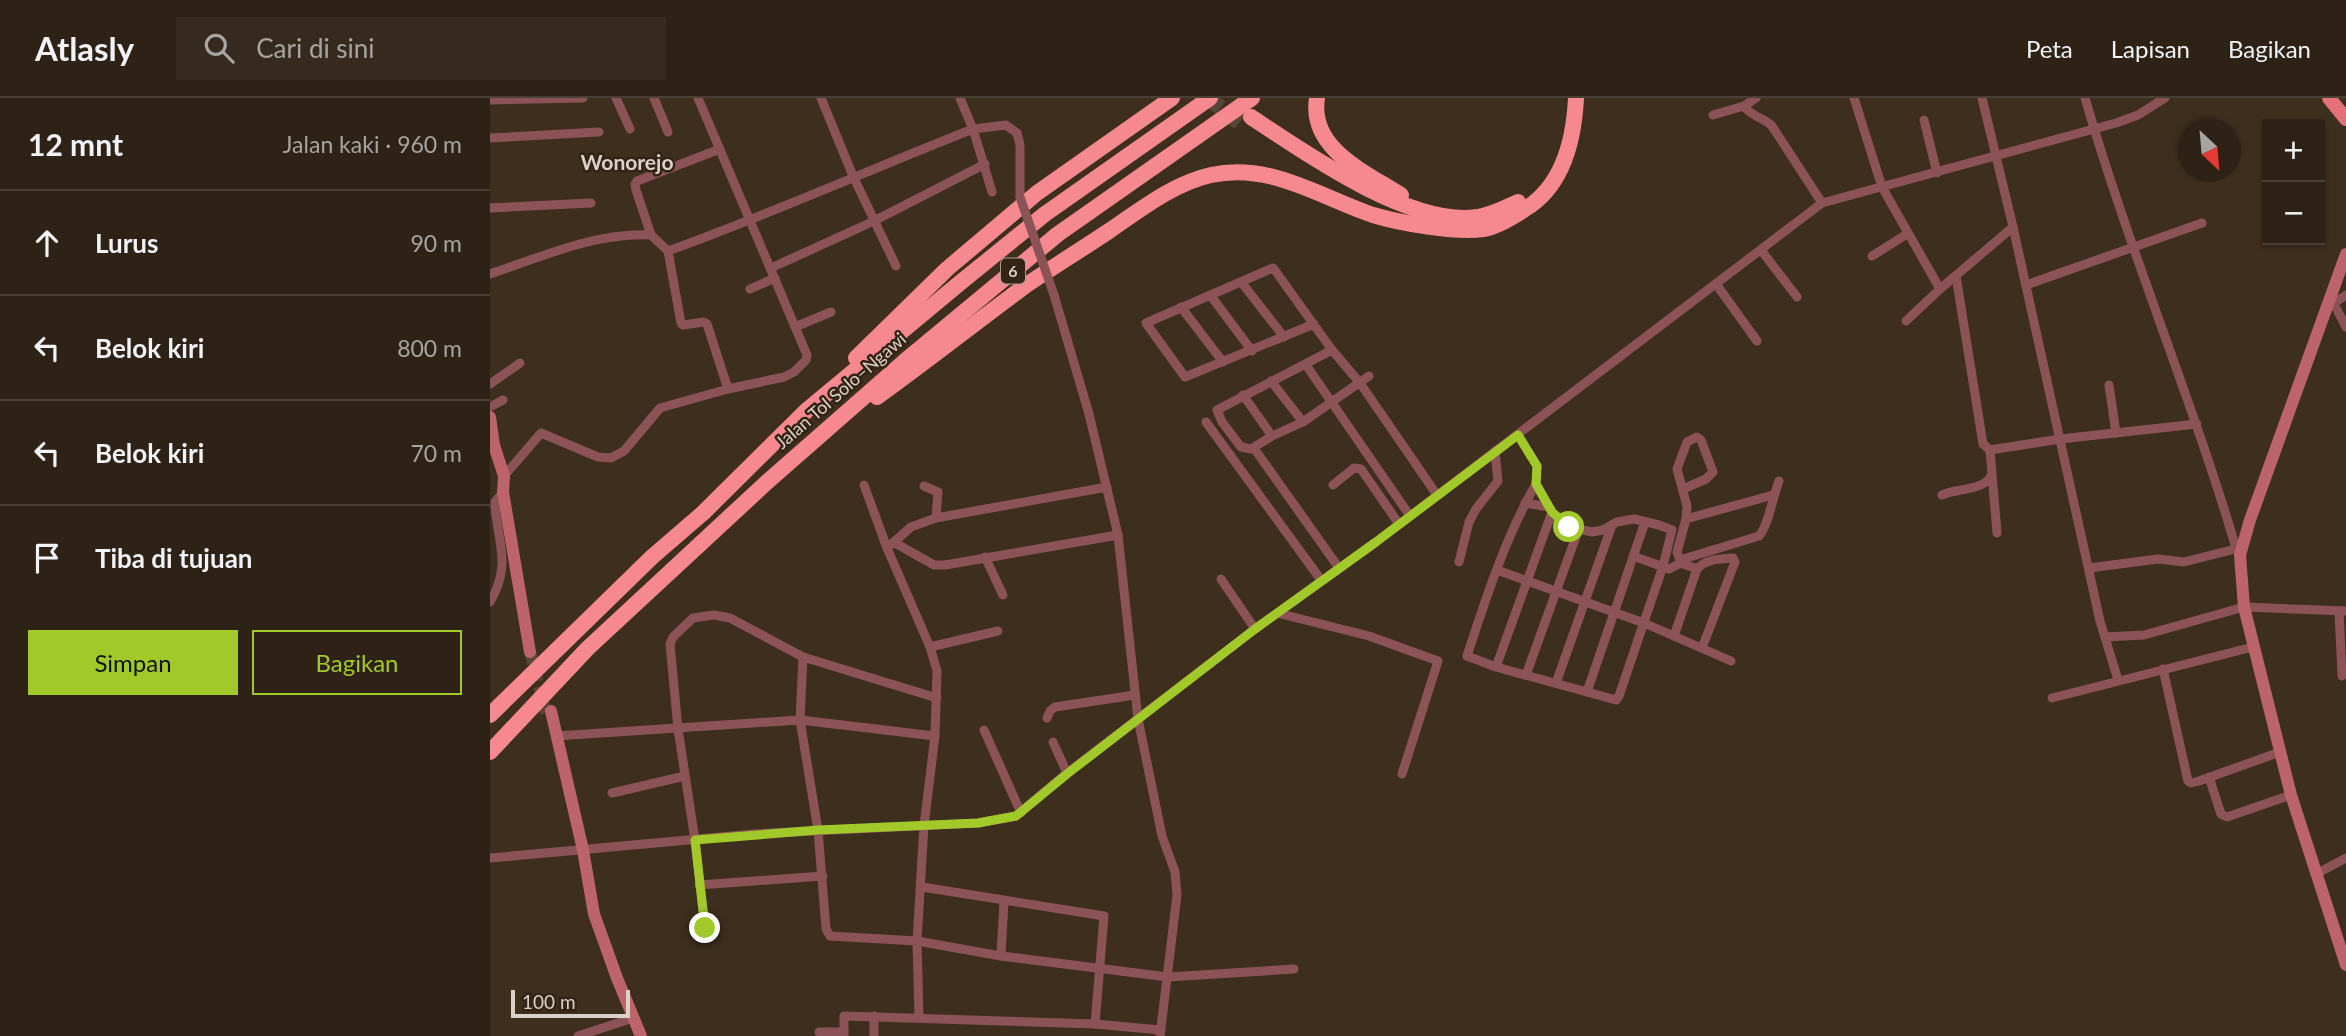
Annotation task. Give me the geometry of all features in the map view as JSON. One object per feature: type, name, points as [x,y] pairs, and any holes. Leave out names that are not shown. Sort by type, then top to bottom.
[{"type":"highway","points":[[807,411],[833,381],[947,269],[1037,193],[1172,98]]},
{"type":"highway","name":"Jalan Tol Solo–Ngawi","points":[[490,715],[807,411],[1045,214],[1210,98]]},
{"type":"highway","name":"Jalan Tol Solo–Ngawi","points":[[490,752],[588,648],[789,462],[914,352],[1058,234],[1252,98]]},
{"type":"highway","points":[[1317,98],[1318,126],[1331,147],[1345,159],[1426,211]]},
{"type":"highway","points":[[1410,222],[1301,163],[1247,121],[1397,203],[1438,216],[1477,218],[1501,210],[1529,194],[1547,174],[1562,135],[1567,98]]},
{"type":"highway","points":[[789,462],[1027,285],[1160,197],[1188,183],[1210,175],[1254,172],[1281,178],[1374,215],[1450,230],[1484,229],[1511,218],[1534,203],[1553,181],[1567,154],[1576,98]]},
{"type":"main road","points":[[2329,98],[2346,119]]},
{"type":"street","points":[[490,100],[583,98]]},
{"type":"street","points":[[616,98],[630,129]]},
{"type":"street","points":[[654,98],[667,132]]},
{"type":"street","points":[[504,476],[541,433],[598,457],[611,458],[624,451],[660,408],[777,379],[794,372],[807,357],[698,98]]},
{"type":"street","points":[[821,98],[853,176],[896,266]]},
{"type":"street","points":[[960,98],[985,164],[992,192]]},
{"type":"street","points":[[1713,115],[1744,106],[1756,98]]},
{"type":"street","points":[[1854,98],[1881,187],[1940,289]]},
{"type":"street","points":[[2085,98],[2133,248],[2197,424],[2238,548],[2244,607],[2291,795],[2346,965]]},
{"type":"street","points":[[490,858],[818,830],[997,821],[1021,813],[1067,774],[1255,629],[1518,435],[1822,203],[2094,130],[2138,115],[2150,103],[2165,98]]},
{"type":"street","points":[[1984,99],[2089,568],[2118,680]]},
{"type":"street","points":[[1744,106],[1749,113],[1772,126],[1822,203]]},
{"type":"street","points":[[1924,120],[1937,173]]},
{"type":"street","points":[[668,251],[751,221],[853,176],[973,130],[1006,125],[1017,133],[1020,145],[1020,197],[1054,295],[1118,535],[1138,719],[1161,836],[1175,872],[1177,895],[1160,1033],[1095,1024],[874,1016],[844,1016],[844,1034],[820,1032]]},
{"type":"street","points":[[490,138],[599,132]]},
{"type":"street","points":[[720,149],[635,184],[651,235],[668,251],[681,323],[707,324],[728,389]]},
{"type":"street","points":[[771,268],[874,221],[985,164]]},
{"type":"street","points":[[490,208],[591,203]]},
{"type":"street","points":[[2026,285],[2202,223]]},
{"type":"street","points":[[1906,321],[2013,227]]},
{"type":"street","points":[[1872,256],[1907,234]]},
{"type":"street","points":[[490,274],[581,244],[621,236],[651,235]]},
{"type":"street","points":[[1761,250],[1797,297]]},
{"type":"street","points":[[2238,548],[2332,300],[2346,254]]},
{"type":"street","points":[[1314,324],[1187,377],[1146,323],[1273,268],[1314,324],[1332,350],[1360,383],[1437,495]]},
{"type":"street","points":[[1955,276],[1983,444],[1990,450],[1997,533]]},
{"type":"street","points":[[750,289],[775,278]]},
{"type":"street","points":[[1242,283],[1284,337]]},
{"type":"street","points":[[1716,284],[1757,341]]},
{"type":"street","points":[[2332,300],[2346,295]]},
{"type":"street","points":[[1211,296],[1252,351]]},
{"type":"street","points":[[2332,300],[2346,327]]},
{"type":"street","points":[[1181,307],[1223,362]]},
{"type":"street","points":[[795,327],[831,312]]},
{"type":"street","points":[[1332,350],[1216,411],[1241,447],[1251,449],[1303,422],[1369,376]]},
{"type":"street","points":[[490,384],[520,363]]},
{"type":"street","points":[[1306,365],[1410,516]]},
{"type":"street","points":[[1271,381],[1303,422]]},
{"type":"street","points":[[2109,385],[2116,433]]},
{"type":"street","points":[[1243,395],[1272,436]]},
{"type":"street","points":[[490,407],[503,400]]},
{"type":"street","points":[[490,417],[494,445],[504,476],[503,492],[532,648]]},
{"type":"street","points":[[1206,422],[1321,580]]},
{"type":"street","points":[[1990,450],[2060,439],[2197,424]]},
{"type":"street","points":[[1518,435],[1537,466],[1536,484],[1525,503],[1497,570],[1468,656],[1496,667],[1612,700],[1618,698],[1663,566],[1672,530],[1659,524],[1628,519],[1592,532],[1578,531],[1562,523],[1550,509],[1536,484]]},
{"type":"street","points":[[1684,489],[1706,480],[1713,472],[1701,440],[1697,437],[1687,442],[1677,469],[1687,506],[1677,552],[1681,562],[1697,569]]},
{"type":"street","points":[[1256,451],[1339,568]]},
{"type":"street","points":[[1459,562],[1469,522],[1498,481],[1495,451]]},
{"type":"street","points":[[1333,485],[1354,468],[1361,469],[1399,524]]},
{"type":"street","points":[[1942,495],[1953,490],[1982,486],[1992,476]]},
{"type":"street","points":[[1633,556],[1674,569],[1681,562],[1759,536],[1764,530],[1779,481]]},
{"type":"street","points":[[864,485],[891,546],[937,671],[935,736],[925,825],[917,940],[919,1018]]},
{"type":"street","points":[[924,486],[938,492],[936,518]]},
{"type":"street","points":[[891,546],[911,527],[936,518],[1107,486]]},
{"type":"street","points":[[490,602],[502,572],[502,559],[493,527],[495,504],[503,492]]},
{"type":"street","points":[[1686,519],[1773,495]]},
{"type":"street","points":[[1525,503],[1550,509]]},
{"type":"street","points":[[1496,667],[1550,509]]},
{"type":"street","points":[[1587,692],[1645,522]]},
{"type":"street","points":[[1556,683],[1612,525]]},
{"type":"street","points":[[1526,675],[1578,531]]},
{"type":"street","points":[[891,546],[934,565],[945,565],[1118,535]]},
{"type":"street","points":[[2089,568],[2158,559],[2184,562],[2238,548]]},
{"type":"street","points":[[985,557],[1003,595]]},
{"type":"street","points":[[1674,636],[1697,569],[1702,563],[1734,559],[1702,648]]},
{"type":"street","points":[[1497,570],[1644,623],[1731,661]]},
{"type":"street","points":[[1221,579],[1255,629]]},
{"type":"street","points":[[2105,637],[2144,635],[2244,607],[2343,611],[2342,676]]},
{"type":"street","points":[[1277,613],[1369,636],[1438,661],[1402,774]]},
{"type":"street","points":[[705,928],[678,729],[670,644],[673,637],[693,618],[701,615],[730,618],[803,657],[937,698]]},
{"type":"street","points":[[930,647],[998,631]]},
{"type":"street","points":[[2052,698],[2253,647]]},
{"type":"street","points":[[803,657],[800,720],[818,830],[826,929],[830,936],[917,940],[1001,956],[1168,977],[1294,969]]},
{"type":"street","points":[[2163,669],[2188,781],[2191,783],[2280,752]]},
{"type":"street","points":[[1047,718],[1055,707],[1135,695]]},
{"type":"street","points":[[548,712],[583,850],[597,924],[641,1036]]},
{"type":"street","points":[[554,730],[678,729],[800,720],[935,736]]},
{"type":"street","points":[[984,730],[1021,813]]},
{"type":"street","points":[[1053,742],[1067,774]]},
{"type":"street","points":[[612,793],[685,776]]},
{"type":"street","points":[[2209,777],[2221,814],[2227,817],[2291,795]]},
{"type":"street","points":[[2316,873],[2346,858]]},
{"type":"street","points":[[699,885],[823,876]]},
{"type":"street","points":[[922,887],[1104,916],[1095,1024]]},
{"type":"street","points":[[1001,956],[1004,901]]},
{"type":"street","points":[[874,1016],[874,1036]]},
{"type":"street","points":[[578,1036],[633,1018]]},
{"type":"tunnel","points":[[1208,98],[1243,125]]},
{"type":"tunnel","points":[[530,652],[546,713]]},
{"type":"district","name":"Wonorejo","points":[[627,163]]},
{"type":"route","points":[[705,928],[695,840],[818,830],[978,823],[1016,816],[1255,629],[1518,435],[1537,466],[1536,484],[1552,512],[1569,527]]}]
